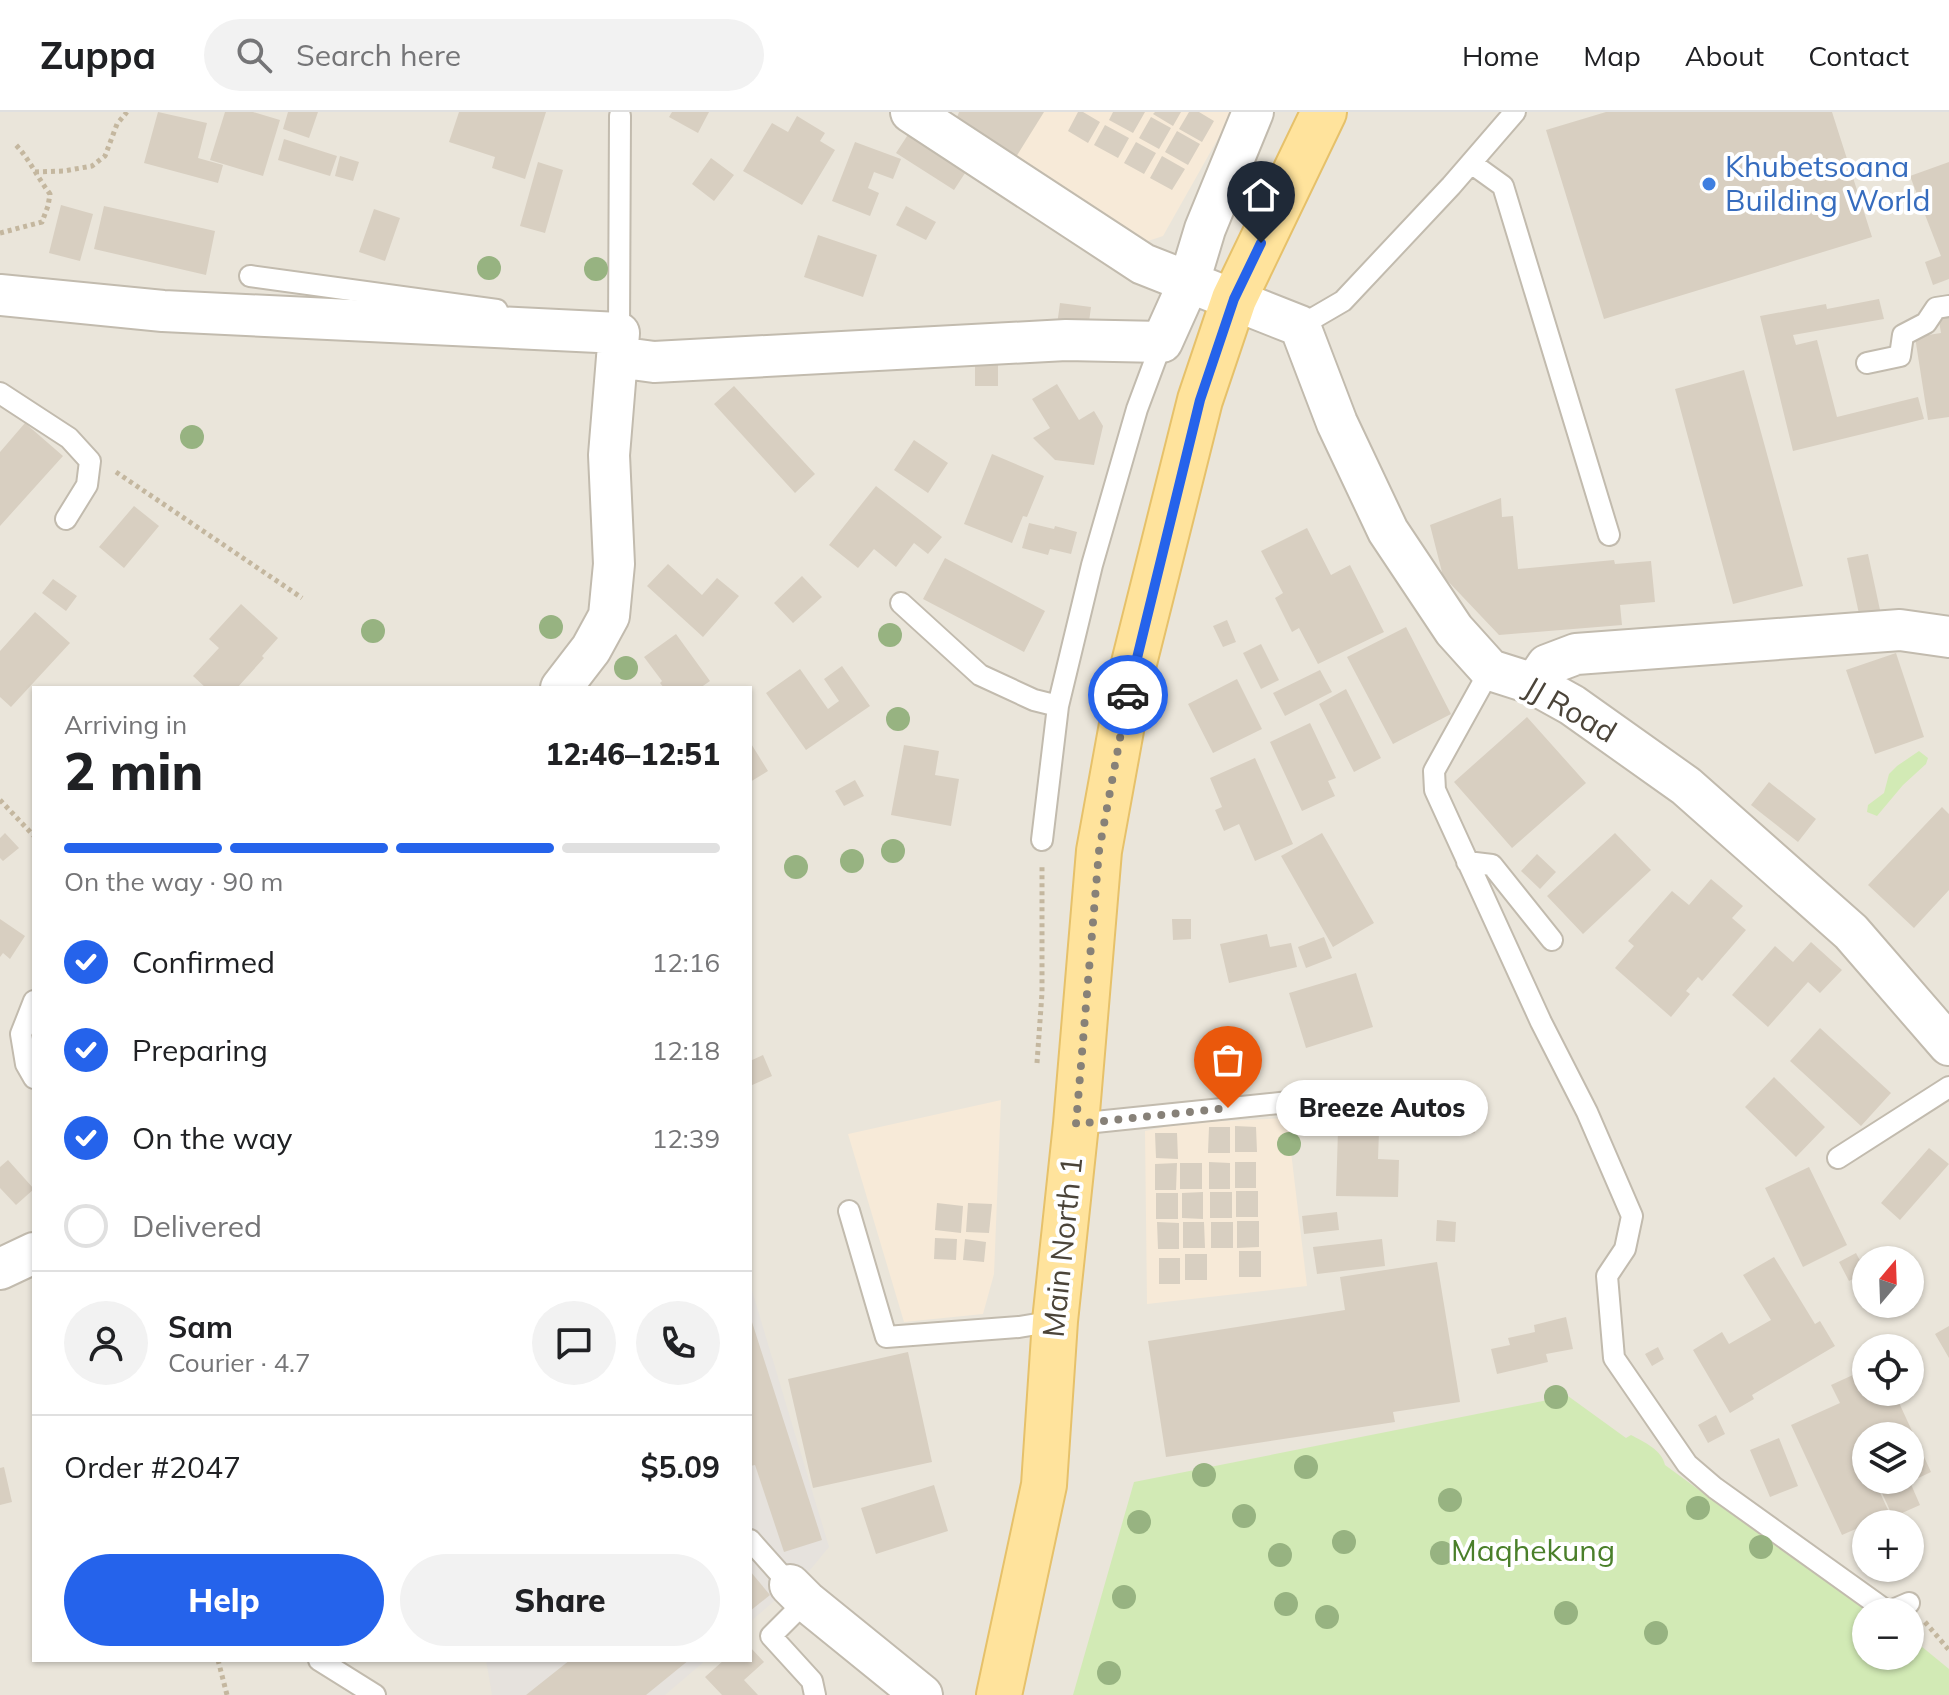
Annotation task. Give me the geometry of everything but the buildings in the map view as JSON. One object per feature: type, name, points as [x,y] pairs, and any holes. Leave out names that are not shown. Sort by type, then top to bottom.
[{"type":"main road","name":"Main North 1","points":[[999,1695],[1044,1485],[1055,1321],[1076,1124],[1099,851],[1131,675],[1200,400],[1234,299],[1324,112]]},
{"type":"street","points":[[911,112],[1143,264],[1300,326]]},
{"type":"street","points":[[0,295],[163,311],[555,330],[618,345],[654,362],[1066,340],[1162,342],[1189,282],[1205,229],[1253,112]]},
{"type":"street","name":"JJ Road","points":[[1300,326],[1337,423],[1388,531],[1454,630],[1490,670],[1534,684],[1572,705],[1686,786],[1851,932],[1949,1045]]},
{"type":"street","points":[[563,686],[591,649],[609,616],[614,564],[609,455],[618,345]]},
{"type":"street","points":[[1534,684],[1547,665],[1576,654],[1900,630],[1949,637]]},
{"type":"street","points":[[0,1269],[32,1254]]},
{"type":"street","points":[[798,1593],[922,1695]]},
{"type":"lane","points":[[1300,326],[1343,301],[1515,112]]},
{"type":"lane","points":[[618,345],[620,116]]},
{"type":"lane","points":[[1471,163],[1503,186],[1609,535]]},
{"type":"lane","points":[[250,276],[539,317],[555,330]]},
{"type":"lane","points":[[1867,363],[1900,356],[1903,335],[1926,323],[1936,308],[1949,306]]},
{"type":"lane","points":[[1042,840],[1058,706],[1100,537],[1137,409],[1162,342]]},
{"type":"lane","points":[[0,393],[69,438],[90,461],[87,485],[66,519]]},
{"type":"lane","points":[[901,603],[980,675],[1034,700],[1058,706]]},
{"type":"lane","points":[[1490,670],[1434,771],[1435,790],[1541,1022],[1587,1112],[1632,1216],[1625,1249],[1607,1276],[1614,1358],[1687,1464],[1715,1488],[1868,1598]]},
{"type":"lane","points":[[1467,862],[1492,865],[1552,940]]},
{"type":"lane","points":[[32,1006],[21,1034],[26,1064],[32,1074]]},
{"type":"lane","points":[[1838,1158],[1949,1087]]},
{"type":"lane","points":[[1076,1124],[1289,1102],[1301,1105],[1309,1115]]},
{"type":"lane","points":[[849,1211],[886,1337],[1019,1327],[1055,1321]]},
{"type":"lane","points":[[752,1542],[798,1593],[771,1636],[812,1681],[815,1695]]},
{"type":"lane","points":[[322,1662],[375,1695]]},
{"type":"path","points":[[35,172],[92,166],[105,156],[117,124],[127,112]]},
{"type":"path","points":[[0,233],[42,222],[50,194],[24,153],[14,143]]},
{"type":"path","points":[[90,461],[103,463],[302,598]]},
{"type":"path","points":[[0,800],[32,834]]},
{"type":"path","points":[[1037,1073],[1042,993],[1042,840]]},
{"type":"path","points":[[219,1662],[227,1695]]},
{"type":"shaded area","points":[[0,112],[1949,112],[1949,1695],[0,1695]]},
{"type":"shaded area","points":[[959,112],[1233,112],[1163,236],[1145,242],[1016,157]]},
{"type":"shaded area","points":[[1001,1100],[994,1274],[983,1314],[904,1322],[848,1134]]},
{"type":"shaded area","points":[[1287,1118],[1307,1286],[1147,1304],[1145,1131],[1184,1123]]},
{"type":"shaded area","points":[[752,1291],[829,1547],[810,1570],[752,1620]]},
{"type":"shaded area","points":[[486,1662],[704,1662],[665,1695],[492,1695]]},
{"type":"green space","points":[[1919,751],[1928,758],[1926,764],[1877,816],[1867,812],[1868,805],[1884,793],[1889,774]]},
{"type":"green space","name":"Maqhekung","points":[[1568,1396],[1626,1438],[1631,1435],[1652,1447],[1665,1465],[1710,1498],[1719,1499],[1856,1598],[1852,1598],[1852,1670],[1924,1670],[1924,1648],[1949,1669],[1949,1695],[1073,1695],[1134,1482]]},
{"type":"way so far","points":[[1128,695],[1099,851],[1076,1124],[1228,1108]]},
{"type":"place","name":"Khubetsoana Building World","points":[[1709,184]]},
{"type":"place","name":"Breeze Autos","points":[[1228,1108]]},
{"type":"route","points":[[1128,695],[1200,400],[1234,299],[1261,243]]}]
